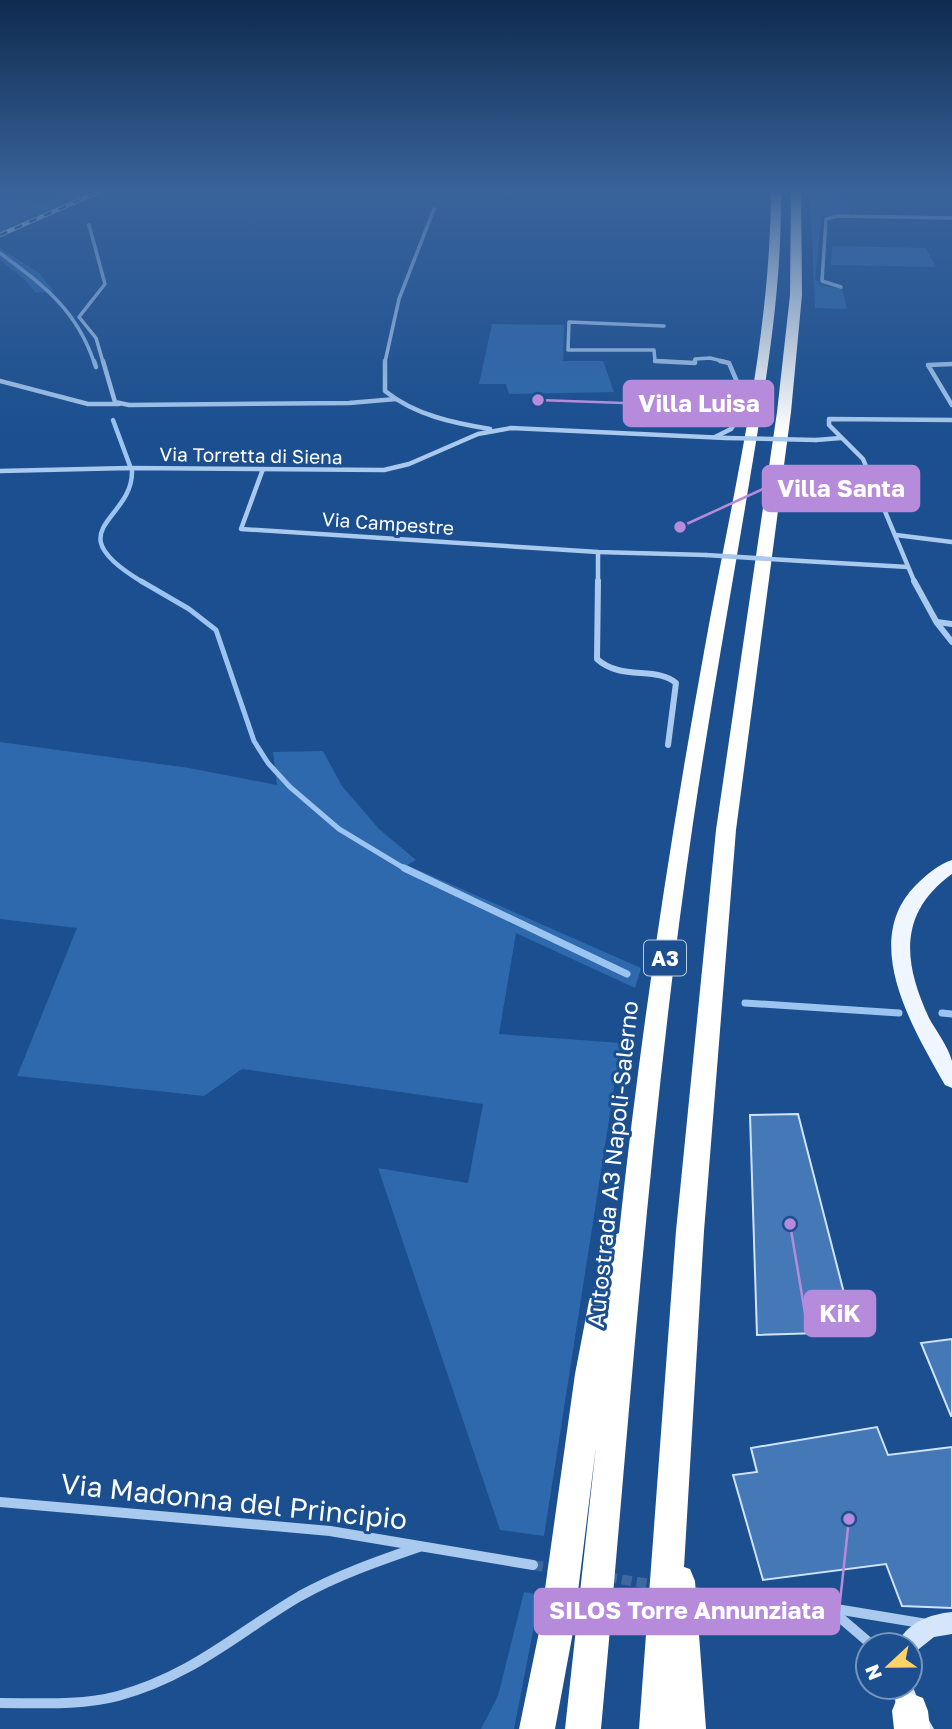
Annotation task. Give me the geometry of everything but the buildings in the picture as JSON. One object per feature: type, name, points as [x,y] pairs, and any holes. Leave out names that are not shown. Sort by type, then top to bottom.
[{"type":"highway","name":"Autostrada A3 Napoli-Salerno","points":[[583,1729],[635,1211],[683,824],[766,343],[773,273]]},
{"type":"highway","name":"A3","points":[[657,1729],[691,1217],[726,830],[793,335],[797,273]]},
{"type":"highway","points":[[537,1729],[556,1632],[590,1374],[603,1301],[635,1211]]},
{"type":"highway","points":[[672,1502],[688,1729]]},
{"type":"main road","points":[[952,866],[917,895],[906,914],[901,941],[903,972],[914,1008],[952,1080]]},
{"type":"main road","points":[[923,1631],[943,1624]]},
{"type":"street","points":[[102,273],[105,284],[79,317],[96,338],[113,397],[120,404]]},
{"type":"street","points":[[396,399],[385,391],[382,377],[401,292],[409,273]]},
{"type":"street","points":[[823,273],[822,281],[841,286]]},
{"type":"street","points":[[664,326],[569,322],[568,350],[654,350],[655,361],[695,363],[695,359],[710,358],[729,363],[740,389],[735,423],[731,429],[714,437]]},
{"type":"street","points":[[952,365],[928,365],[952,405]]},
{"type":"street","name":"Via Torretta di Siena","points":[[0,381],[88,404],[349,403],[396,399],[451,422],[494,429],[522,427],[726,438],[841,438]]},
{"type":"street","points":[[952,420],[829,419],[829,425],[862,459],[908,567],[937,622],[952,642]]},
{"type":"street","name":"Via Torretta di Siena","points":[[0,471],[129,468],[394,469],[411,465],[463,440],[494,429]]},
{"type":"street","name":"Via Campestre","points":[[263,468],[241,529],[598,552],[706,555],[908,567]]},
{"type":"street","points":[[895,535],[952,542]]},
{"type":"street","points":[[598,552],[597,659],[601,665],[611,669],[668,677],[676,683],[668,744]]},
{"type":"street","points":[[937,622],[952,624]]},
{"type":"street","name":"Via Madonna del Principio","points":[[0,1502],[330,1531],[423,1545]]},
{"type":"street","points":[[423,1545],[533,1565]]},
{"type":"street","name":"Via Madonna del Principio","points":[[0,1703],[80,1702],[117,1696],[163,1680],[208,1658],[299,1597],[353,1569],[423,1545]]},
{"type":"street","points":[[734,1598],[943,1624]]},
{"type":"street","points":[[830,1608],[856,1631]]},
{"type":"shaded area","points":[[16,273],[39,273],[54,291],[36,293]]},
{"type":"shaded area","points":[[813,273],[821,285],[842,289],[847,309],[815,308]]},
{"type":"shaded area","points":[[492,324],[564,325],[563,361],[603,361],[614,392],[509,394],[506,384],[479,384]]},
{"type":"shaded area","points":[[0,742],[189,768],[277,785],[273,752],[323,751],[342,786],[379,829],[416,860],[407,865],[641,968],[635,988],[516,933],[499,1034],[621,1043],[544,1536],[500,1530],[378,1168],[468,1183],[483,1104],[242,1069],[204,1096],[17,1076],[77,928],[0,919]]},
{"type":"shaded area","points":[[524,1592],[540,1595],[514,1729],[481,1729],[498,1696]]},
{"type":"waterway","points":[[27,273],[68,313],[87,343],[94,362]]},
{"type":"waterway","points":[[94,361],[96,367]]},
{"type":"waterway","points":[[113,420],[130,466]]},
{"type":"waterway","points":[[132,471],[129,488],[104,526],[100,537],[104,550],[117,565],[141,581]]},
{"type":"waterway","points":[[141,581],[189,609],[216,630],[254,741],[268,763],[290,787],[339,829],[407,870]]},
{"type":"waterway","points":[[404,868],[627,974]]},
{"type":"waterway","points":[[745,1003],[899,1013]]},
{"type":"waterway","points":[[942,1013],[952,1014]]},
{"type":"tunnel","points":[[533,1565],[557,1569]]},
{"type":"tunnel","points":[[607,1577],[657,1585]]},
{"type":"tunnel","points":[[689,1591],[734,1598]]},
{"type":"place","name":"Villa Luisa","points":[[538,400]]},
{"type":"place","name":"Villa Santa","points":[[680,527]]},
{"type":"place","name":"KiK","points":[[790,1224]]},
{"type":"place","name":"SILOS Torre Annunziata","points":[[849,1519]]}]
